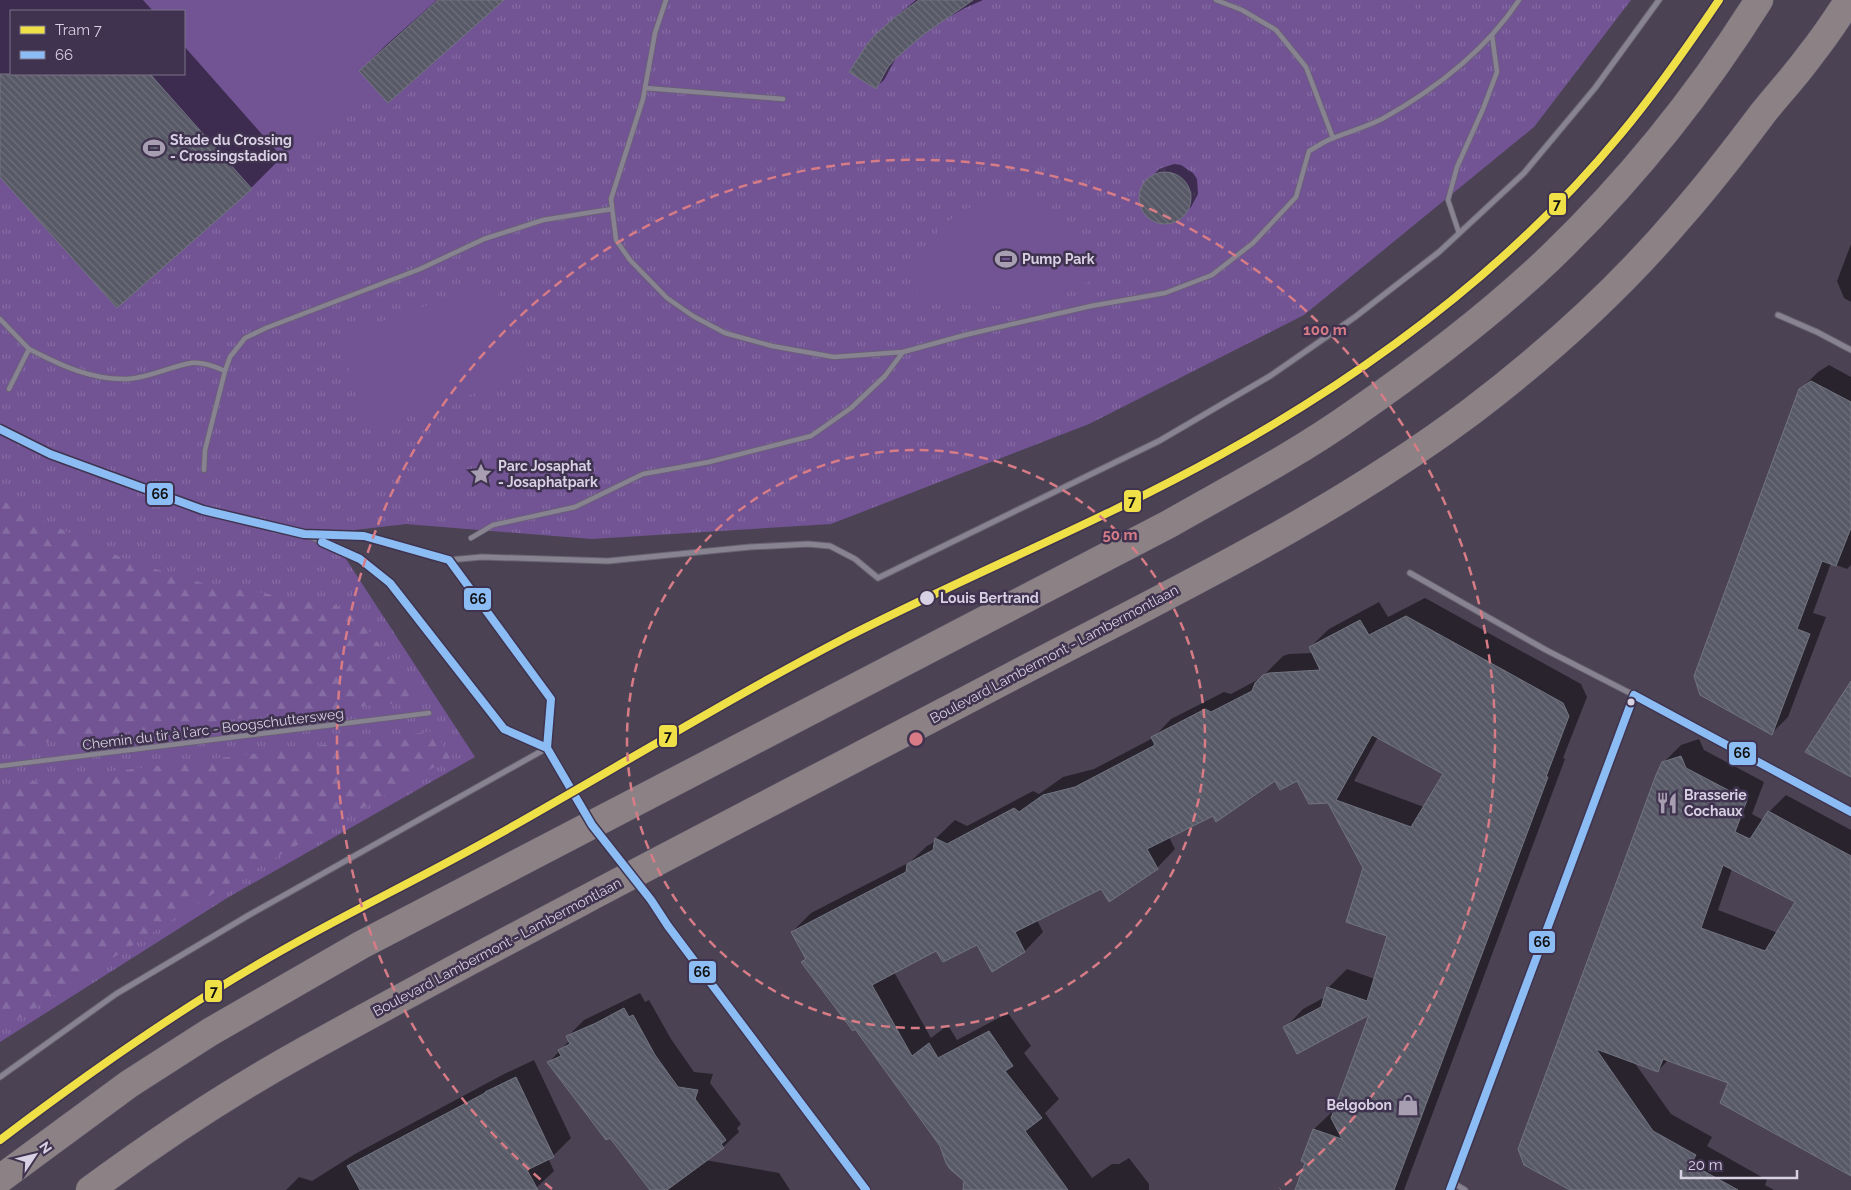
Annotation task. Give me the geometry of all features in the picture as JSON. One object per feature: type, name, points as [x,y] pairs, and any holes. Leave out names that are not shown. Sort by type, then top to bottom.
[{"type":"main road","points":[[0,1179],[129,1084],[210,1032],[361,945],[1169,524],[1285,458],[1354,414],[1496,307],[1550,258],[1604,202],[1693,98],[1759,0]]},
{"type":"main road","name":"Boulevard Lambermont - Lambermontlaan","points":[[90,1190],[191,1118],[260,1075],[395,1000],[1189,584],[1317,515],[1402,460],[1471,411],[1541,354],[1610,292],[1677,221],[1736,150],[1763,113],[1811,55],[1850,0]]},
{"type":"street","points":[[666,0],[655,33],[643,100],[611,199],[616,240],[630,260],[667,298],[693,316],[725,332],[772,346],[834,357],[903,352],[1091,306],[1164,293],[1212,275],[1253,243],[1296,197],[1309,151],[1333,138],[1380,120],[1420,96],[1473,54],[1506,20],[1519,0]]},
{"type":"street","points":[[1216,0],[1242,10],[1276,30],[1306,67],[1333,138]]},
{"type":"street","points":[[304,534],[364,536],[449,560],[482,557],[608,561],[750,547],[808,544],[830,546],[855,559],[878,578],[1159,441],[1270,376],[1355,317],[1439,252],[1524,174],[1594,88],[1659,0]]},
{"type":"street","points":[[1459,233],[1448,200],[1457,167],[1497,72],[1492,35]]},
{"type":"street","points":[[645,88],[783,99]]},
{"type":"street","points":[[204,470],[205,450],[224,371],[230,357],[245,338],[266,328],[420,269],[484,239],[543,220],[612,209]]},
{"type":"street","points":[[1778,315],[1817,332],[1851,350]]},
{"type":"street","points":[[0,319],[29,349],[59,365],[94,376],[128,379],[159,373],[192,363],[211,365],[224,371]]},
{"type":"street","points":[[9,389],[29,349]]},
{"type":"street","points":[[471,538],[493,525],[575,507],[643,474],[709,462],[811,436],[851,408],[885,376],[903,352]]},
{"type":"street","points":[[0,429],[50,454],[203,510],[304,534],[360,558],[390,583],[504,729],[547,748]]},
{"type":"street","points":[[449,560],[550,698],[547,748],[592,825],[632,875],[866,1190]]},
{"type":"street","points":[[1410,573],[1546,650],[1634,694],[1851,812]]},
{"type":"street","points":[[1450,1190],[1634,694]]},
{"type":"street","name":"Chemin du tir à l'arc - Boogschuttersweg","points":[[0,766],[429,713]]},
{"type":"street","points":[[0,1077],[116,994],[249,915],[547,748]]},
{"type":"street","points":[[1453,1182],[1465,1190]]},
{"type":"green space","name":"Parc Josaphat - Josaphatpark","points":[[0,0],[1631,0],[1534,127],[1304,315],[1089,424],[831,524],[592,539],[406,524],[329,533],[475,757],[227,898],[0,1042]]},
{"type":"green space","name":"Stade du Crossing - Crossingstadion","points":[[0,0],[515,0],[386,113],[372,93],[116,313],[0,183]]},
{"type":"green space","points":[[1383,0],[1419,0],[1410,16]]},
{"type":"green space","name":"Pump Park","points":[[999,199],[1035,205],[1080,229],[1096,279],[1059,293],[1000,306],[918,303],[916,268],[942,225],[969,208]]},
{"type":"green space","points":[[494,282],[527,375],[370,430],[337,337]]},
{"type":"green space","points":[[0,500],[129,561],[209,585],[328,603],[354,612],[423,701],[264,716],[0,748]]},
{"type":"green space","points":[[435,731],[450,758],[222,888],[0,1030],[0,789],[5,785]]},
{"type":"building","points":[[438,0],[504,0],[388,103],[359,71]]},
{"type":"building","points":[[919,0],[973,0],[924,34],[895,59],[888,67],[876,89],[849,72],[876,34]]},
{"type":"building","points":[[0,74],[151,75],[252,189],[117,308],[0,177]]},
{"type":"building","points":[[1160,172],[1170,172],[1179,176],[1187,184],[1191,198],[1187,212],[1179,220],[1170,224],[1160,224],[1151,220],[1143,212],[1139,203],[1139,193],[1143,184],[1151,176]]},
{"type":"building","points":[[1811,381],[1851,402],[1851,528],[1836,566],[1822,561],[1797,629],[1810,634],[1772,735],[1700,695],[1694,676],[1799,389]]},
{"type":"building","points":[[1406,616],[1563,703],[1569,716],[1394,1190],[1295,1190],[1305,1163],[1301,1161],[1313,1129],[1342,1139],[1331,1118],[1369,1015],[1297,1054],[1283,1027],[1321,1007],[1327,987],[1367,1001],[1387,936],[1346,922],[1363,868],[1328,803],[1309,804],[1297,781],[1280,790],[1275,781],[1216,822],[1213,816],[1147,849],[1158,869],[1109,902],[1101,889],[1015,932],[1025,952],[992,972],[977,945],[943,962],[936,951],[872,985],[912,1056],[929,1043],[938,1058],[989,1031],[1013,1066],[1005,1071],[1042,1118],[1025,1131],[1068,1190],[963,1190],[964,1181],[950,1169],[940,1146],[855,1029],[853,1031],[801,962],[806,959],[791,932],[906,872],[907,864],[933,850],[935,838],[947,844],[1014,808],[1019,812],[1043,795],[1075,787],[1155,745],[1151,737],[1205,709],[1211,712],[1252,691],[1255,683],[1263,675],[1320,670],[1309,647],[1360,620],[1369,635]],"holes":[[[1372,735],[1443,774],[1411,827],[1336,800]]]},
{"type":"building","points":[[1851,681],[1851,777],[1805,752]]},
{"type":"building","points":[[1681,756],[1686,768],[1747,800],[1735,832],[1750,839],[1768,811],[1851,856],[1851,1176],[1720,1103],[1728,1083],[1663,1059],[1658,1072],[1596,1049],[1653,1131],[1696,1155],[1691,1164],[1738,1190],[1570,1190],[1524,1165],[1518,1149],[1662,762]],"holes":[[[1723,865],[1795,902],[1765,951],[1701,928]]]},
{"type":"building","points":[[624,1008],[629,1017],[633,1015],[655,1055],[678,1087],[698,1090],[695,1099],[726,1140],[721,1144],[724,1148],[667,1190],[650,1190],[610,1138],[606,1140],[547,1062],[561,1056],[558,1050],[570,1044],[566,1036]]},
{"type":"building","points":[[516,1077],[554,1157],[527,1170],[538,1190],[360,1190],[347,1166]]},
{"type":"tram line","name":"7","points":[[0,1140],[95,1070],[160,1026],[226,983],[289,946],[469,851],[801,661],[939,592],[1176,479],[1277,422],[1332,388],[1436,313],[1533,229],[1578,183],[1633,119],[1671,69],[1719,0]]},
{"type":"transit line","name":"66","points":[[0,429],[50,454],[203,510],[304,534],[364,536],[449,560],[551,699],[547,748]]},
{"type":"transit line","name":"66","points":[[322,542],[360,559],[390,583],[504,729],[547,748]]},
{"type":"transit line","name":"66","points":[[1634,695],[1851,812]]},
{"type":"transit line","name":"66","points":[[1450,1190],[1634,695]]},
{"type":"transit line","name":"66","points":[[547,748],[592,825],[651,900],[668,926],[866,1190]]},
{"type":"place","name":"Stade du Crossing - Crossingstadion","points":[[154,148]]},
{"type":"place","name":"Pump Park","points":[[1006,259]]},
{"type":"place","name":"Parc Josaphat - Josaphatpark","points":[[481,474]]},
{"type":"place","name":"Louis Bertrand","points":[[927,598]]},
{"type":"place","name":"Brasserie Cochaux","points":[[1667,803]]},
{"type":"place","name":"Belgobon","points":[[1408,1105]]}]
